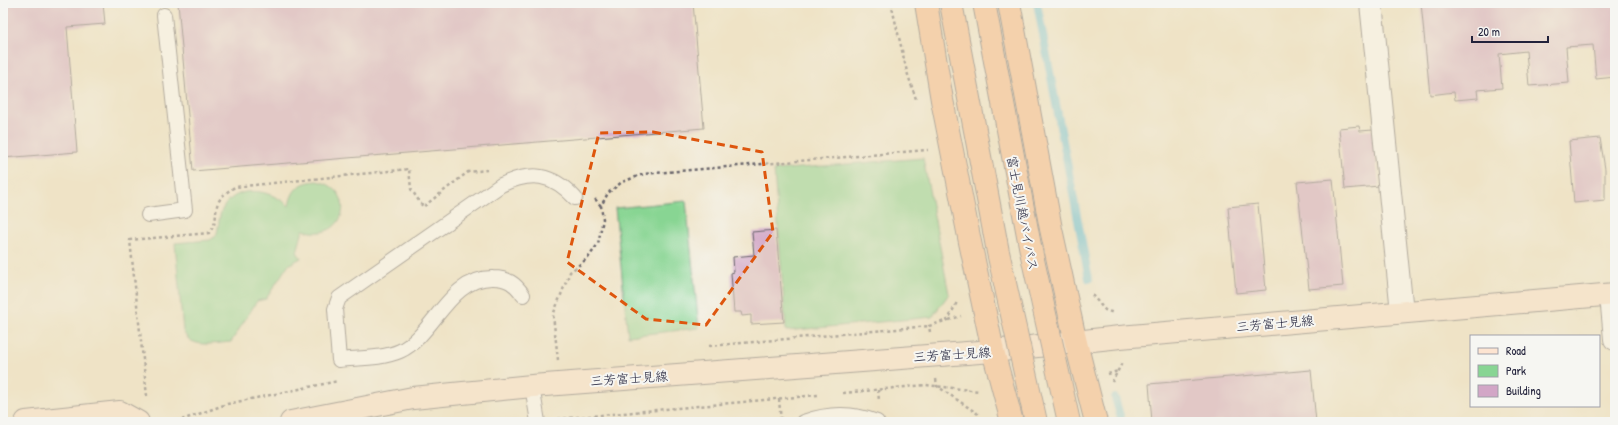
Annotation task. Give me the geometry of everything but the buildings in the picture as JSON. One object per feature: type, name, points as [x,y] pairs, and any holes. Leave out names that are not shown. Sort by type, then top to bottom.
[{"type":"highway","points":[[926,3],[942,100],[993,351],[1012,422]]},
{"type":"highway","points":[[950,3],[998,252],[1036,422]]},
{"type":"highway","name":"富士見川越バイパス","points":[[984,3],[1030,244],[1069,422]]},
{"type":"highway","points":[[1009,3],[1051,229],[1076,343],[1096,422]]},
{"type":"main road","name":"三芳富士見線","points":[[291,422],[414,398],[532,386],[993,351],[1120,337],[1613,294]]},
{"type":"main road","points":[[26,422],[120,412],[138,422]]},
{"type":"street","points":[[1371,3],[1402,312]]},
{"type":"street","points":[[1613,294],[1615,339]]},
{"type":"lane","points":[[148,215],[185,210],[164,15]]},
{"type":"lane","points":[[523,294],[515,284],[501,278],[483,278],[465,285],[411,343],[400,351],[387,355],[339,360],[335,309],[339,298],[501,185],[526,176],[540,176],[554,180],[566,188],[575,198]]},
{"type":"lane","points":[[532,386],[538,422]]},
{"type":"lane","points":[[802,422],[831,414],[850,415],[877,422]]},
{"type":"path","points":[[891,3],[907,72],[916,100]]},
{"type":"path","points":[[558,360],[554,315],[570,272],[588,258],[598,244],[603,219],[601,206],[608,193],[622,182],[644,174],[932,150]]},
{"type":"path","points":[[147,396],[130,240],[209,233],[212,230],[218,202],[223,194],[235,186],[409,169],[411,189],[423,207]]},
{"type":"path","points":[[1090,292],[1105,310],[1118,314],[1123,363],[1111,384]]},
{"type":"path","points":[[958,301],[948,320],[929,326],[937,386],[978,414],[980,422]]},
{"type":"path","points":[[1108,374],[1118,371]]},
{"type":"path","points":[[840,393],[926,385],[973,390]]},
{"type":"path","points":[[538,422],[825,395]]},
{"type":"path","points":[[779,399],[781,422]]},
{"type":"highlighted area","points":[[653,132],[762,152],[773,232],[706,325],[646,319],[567,262],[599,133]]},
{"type":"green space","points":[[923,158],[949,294],[932,317],[786,331],[774,170]]},
{"type":"green space","points":[[317,181],[330,186],[339,194],[342,204],[342,214],[337,223],[329,229],[318,232],[303,230],[297,252],[301,258],[288,265],[266,299],[257,301],[231,342],[204,344],[192,341],[187,337],[183,331],[175,243],[210,240],[216,236],[221,212],[234,196],[252,191],[262,192],[272,195],[289,206],[292,195],[301,185]]},
{"type":"green space","points":[[686,201],[699,328],[628,336],[615,208]]},
{"type":"waterway","points":[[1037,3],[1089,279]]},
{"type":"waterway","points":[[1115,398],[1122,422]]}]
